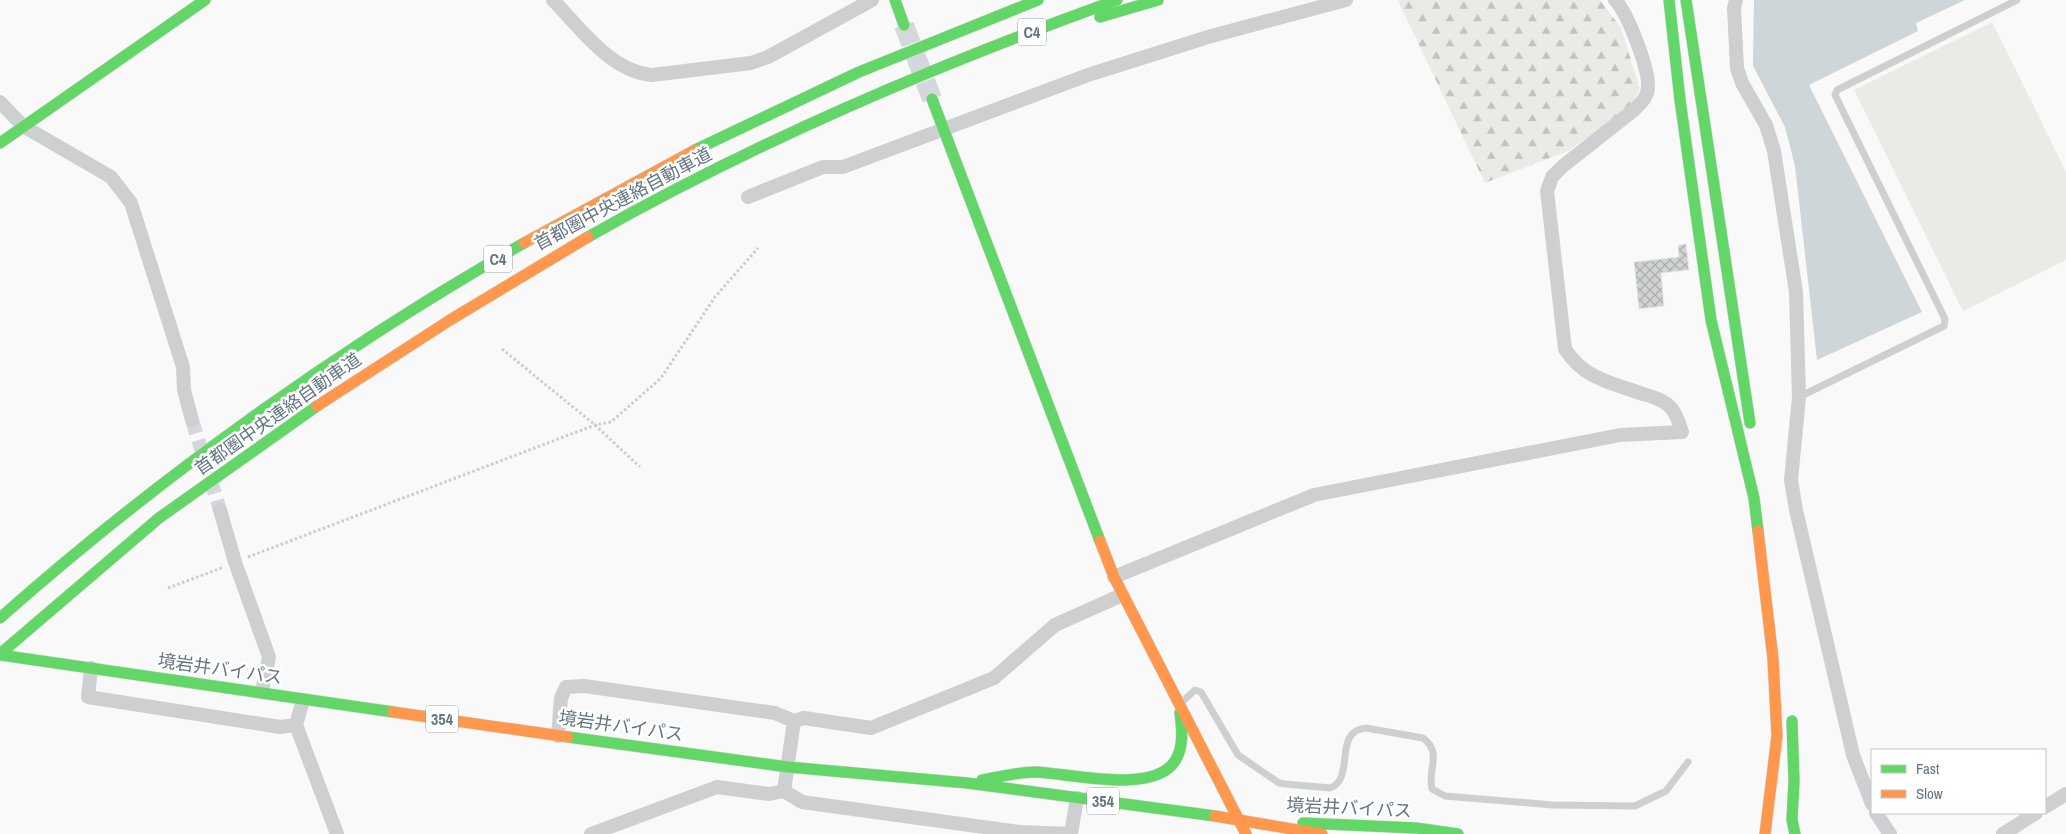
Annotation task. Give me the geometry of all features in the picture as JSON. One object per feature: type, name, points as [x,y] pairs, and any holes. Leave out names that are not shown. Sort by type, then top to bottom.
[{"type":"main road","points":[[0,143],[205,0]]},
{"type":"main road","points":[[895,0],[904,25]]},
{"type":"main road","name":"首都圏中央連絡自動車道","points":[[0,618],[146,497],[255,416],[366,341],[522,244],[666,164],[802,97],[934,40],[1038,0]]},
{"type":"main road","name":"首都圏中央連絡自動車道","points":[[0,655],[159,519],[269,438],[537,265],[678,187],[811,122],[946,64],[1117,0]]},
{"type":"main road","points":[[946,64],[1158,0]]},
{"type":"main road","points":[[1669,0],[1680,100],[1712,320],[1754,498],[1773,659],[1777,736],[1766,834]]},
{"type":"main road","points":[[1686,0],[1753,433]]},
{"type":"main road","points":[[1700,9],[1700,82]]},
{"type":"main road","points":[[1660,25],[1680,100]]},
{"type":"main road","points":[[932,99],[1114,577],[1246,834]]},
{"type":"main road","name":"境岩井バイパス","points":[[0,655],[558,736],[788,767],[967,783],[1238,819],[1322,834]]},
{"type":"main road","points":[[1792,705],[1794,782],[1792,820],[1795,834]]},
{"type":"main road","points":[[967,783],[1033,772],[1148,780],[1160,775],[1172,766],[1178,757],[1182,729],[1179,706]]},
{"type":"main road","points":[[1780,816],[1792,742]]},
{"type":"main road","name":"境岩井バイパス","points":[[1238,819],[1416,828],[1458,834]]},
{"type":"street","points":[[553,0],[606,54],[625,67],[641,74],[652,75],[751,63],[768,57],[872,0]]},
{"type":"street","points":[[748,197],[823,167],[843,167],[1088,75],[1208,36],[1346,0]]},
{"type":"street","points":[[1114,577],[1314,495],[1620,435],[1682,432],[1676,414],[1670,407],[1658,399],[1592,376],[1574,363],[1565,349],[1547,191],[1552,177],[1563,166],[1634,110],[1645,99],[1648,87],[1628,18],[1615,0]]},
{"type":"street","points":[[1736,0],[1734,8],[1737,68],[1742,83],[1766,125],[1776,161],[1796,292],[1799,397],[1791,480],[1796,510],[1854,755],[1871,801]]},
{"type":"street","points":[[0,102],[23,126],[111,177],[131,203],[183,367],[184,390],[192,420]]},
{"type":"street","points":[[220,510],[235,562],[268,657],[262,692]]},
{"type":"street","points":[[558,736],[561,698],[566,687],[584,686],[776,713],[794,721],[804,718],[871,728],[994,678],[1055,625],[1122,595]]},
{"type":"street","points":[[91,668],[88,697],[280,727],[296,725]]},
{"type":"street","points":[[303,700],[296,725],[337,834]]},
{"type":"street","points":[[784,791],[794,721]]},
{"type":"street","points":[[591,834],[717,787],[769,794],[784,791],[802,802],[1020,832],[1055,834],[1071,834],[1077,798]]},
{"type":"street","points":[[2046,806],[2066,794]]},
{"type":"street","points":[[1877,814],[1890,834]]},
{"type":"street","points":[[2003,834],[2034,814]]},
{"type":"lane","points":[[1799,397],[1944,326],[1945,319],[1835,95],[1837,90],[2017,0]]},
{"type":"lane","points":[[1179,706],[1190,693],[1195,690],[1201,692],[1238,755],[1279,783],[1285,784],[1330,788],[1336,786],[1342,780],[1346,745],[1351,735],[1357,729],[1366,728],[1423,738],[1429,742],[1435,756],[1430,781],[1432,789],[1446,796],[1553,805],[1635,806],[1666,791],[1688,762]]},
{"type":"path","points":[[168,588],[596,425],[611,422],[661,378],[715,297],[758,248]]},
{"type":"path","points":[[502,349],[596,425],[640,467]]},
{"type":"green space","points":[[1600,0],[1621,28],[1640,89],[1630,107],[1568,151],[1485,183],[1398,1]]},
{"type":"green space","points":[[1992,22],[2066,172],[2066,260],[1963,311],[1854,90]]},
{"type":"shaded area","points":[[1754,0],[1965,0],[1916,23],[1918,31],[1809,85],[1922,312],[1817,360],[1795,166],[1785,127],[1753,66]]},
{"type":"building","points":[[1686,244],[1689,270],[1661,273],[1664,306],[1639,309],[1634,262],[1679,257],[1678,245]]},
{"type":"tunnel","points":[[904,25],[932,99]]},
{"type":"tunnel","points":[[192,420],[220,510]]},
{"type":"traffic: fast","points":[[0,143],[205,0]]},
{"type":"traffic: fast","points":[[895,0],[904,25]]},
{"type":"traffic: fast","points":[[695,150],[859,72],[1038,0]]},
{"type":"traffic: fast","points":[[588,237],[716,169],[847,107],[981,51],[1117,0]]},
{"type":"traffic: fast","points":[[1100,17],[1158,0]]},
{"type":"traffic: fast","points":[[1669,0],[1680,100],[1711,320],[1754,498],[1758,531]]},
{"type":"traffic: fast","points":[[1686,0],[1750,423]]},
{"type":"traffic: fast","points":[[932,99],[1100,541]]},
{"type":"traffic: fast","points":[[0,618],[123,515],[252,417],[387,326],[524,243]]},
{"type":"traffic: fast","points":[[0,654],[159,518],[317,406]]},
{"type":"traffic: fast","points":[[0,655],[393,712]]},
{"type":"traffic: fast","points":[[982,780],[1035,772],[1110,780],[1130,780],[1149,777],[1164,771],[1178,756],[1182,738],[1180,713]]},
{"type":"traffic: fast","points":[[1792,721],[1794,781],[1792,820],[1795,834]]},
{"type":"traffic: fast","points":[[568,737],[788,767],[967,783],[1215,816]]},
{"type":"traffic: fast","points":[[1303,823],[1416,828],[1458,834]]},
{"type":"traffic: slow","points":[[524,243],[695,150]]},
{"type":"traffic: slow","points":[[317,406],[450,320],[588,237]]},
{"type":"traffic: slow","points":[[1758,531],[1773,659],[1777,736],[1765,834]]},
{"type":"traffic: slow","points":[[1100,541],[1114,577],[1246,834]]},
{"type":"traffic: slow","points":[[393,712],[568,737]]},
{"type":"traffic: slow","points":[[1215,816],[1322,834]]}]
